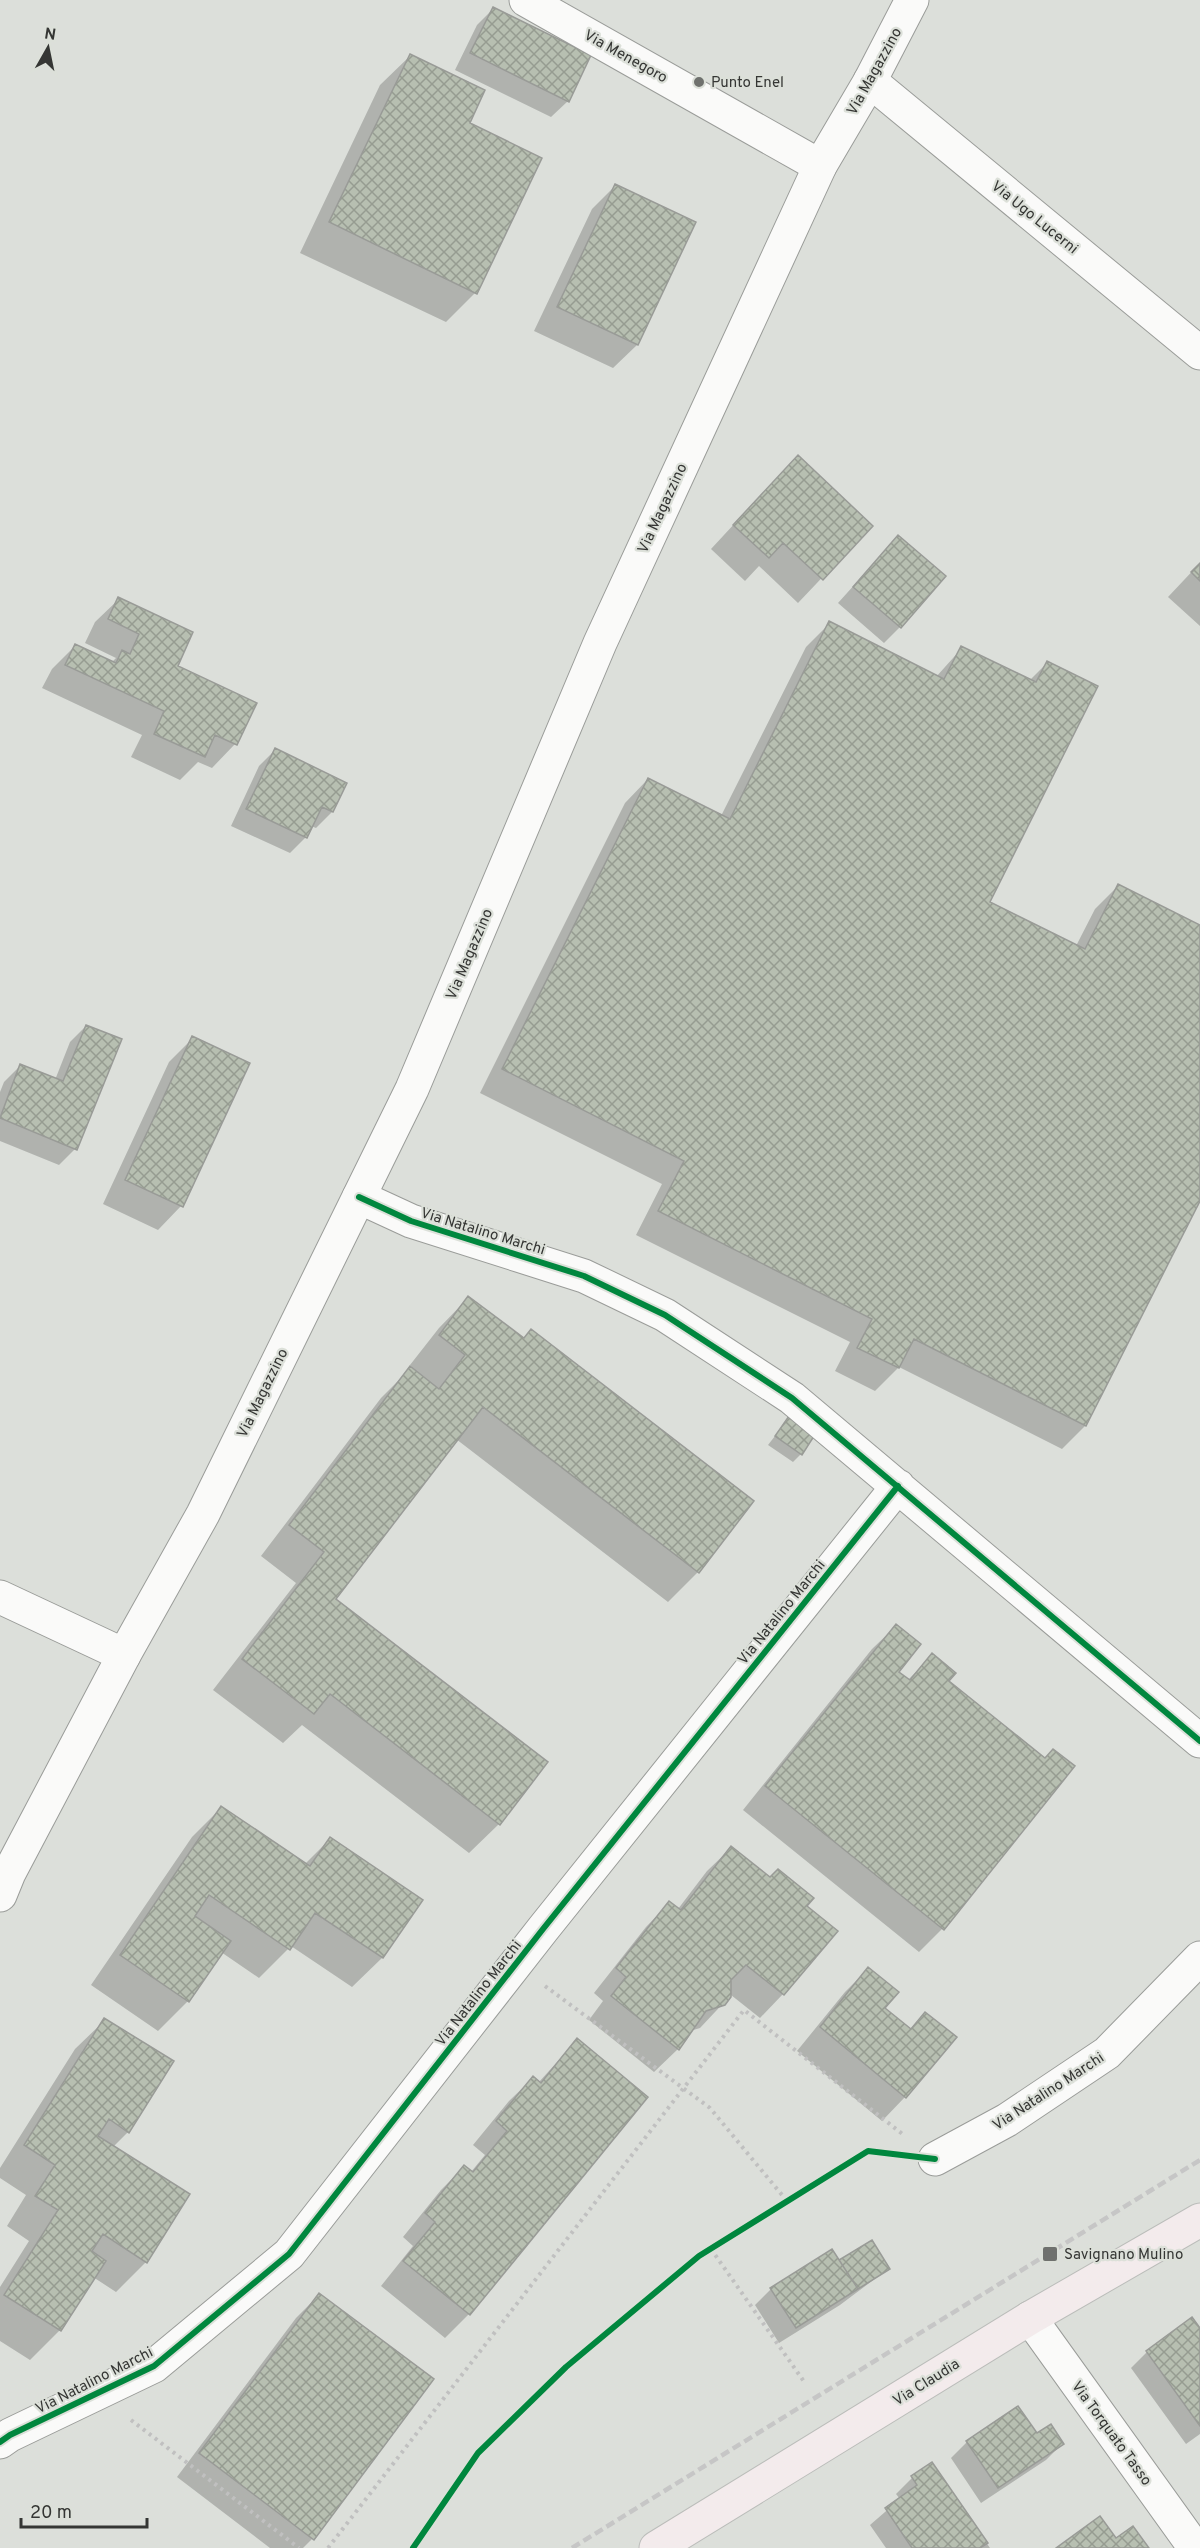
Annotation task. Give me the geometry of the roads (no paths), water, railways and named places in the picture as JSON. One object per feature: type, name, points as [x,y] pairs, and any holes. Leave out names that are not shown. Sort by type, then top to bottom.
[{"type":"main road","name":"Via Claudia","points":[[656,2548],[1030,2318],[1200,2220]]},
{"type":"street","name":"Via Menegoro","points":[[526,0],[820,166]]},
{"type":"street","name":"Via Magazzino","points":[[0,1895],[9,1873],[124,1655],[203,1514],[412,1089],[600,643],[820,166],[870,81],[912,0]]},
{"type":"street","name":"Via Ugo Lucerni","points":[[870,81],[1200,353]]},
{"type":"street","name":"Via Natalino Marchi","points":[[359,1197],[411,1221],[584,1276],[665,1315],[792,1398],[1200,1742]]},
{"type":"street","name":"Via Natalino Marchi","points":[[3,2436],[154,2366],[290,2254],[516,1965],[898,1486]]},
{"type":"street","points":[[0,1597],[124,1655]]},
{"type":"street","name":"Via Natalino Marchi","points":[[935,2159],[1007,2120],[1107,2053],[1200,1958]]},
{"type":"street","name":"Via Torquato Tasso","points":[[1030,2318],[1195,2548]]},
{"type":"railway","points":[[572,2548],[1200,2160]]},
{"type":"place","name":"Punto Enel","points":[[699,82]]},
{"type":"place","name":"Savignano Mulino","points":[[1050,2254]]}]
